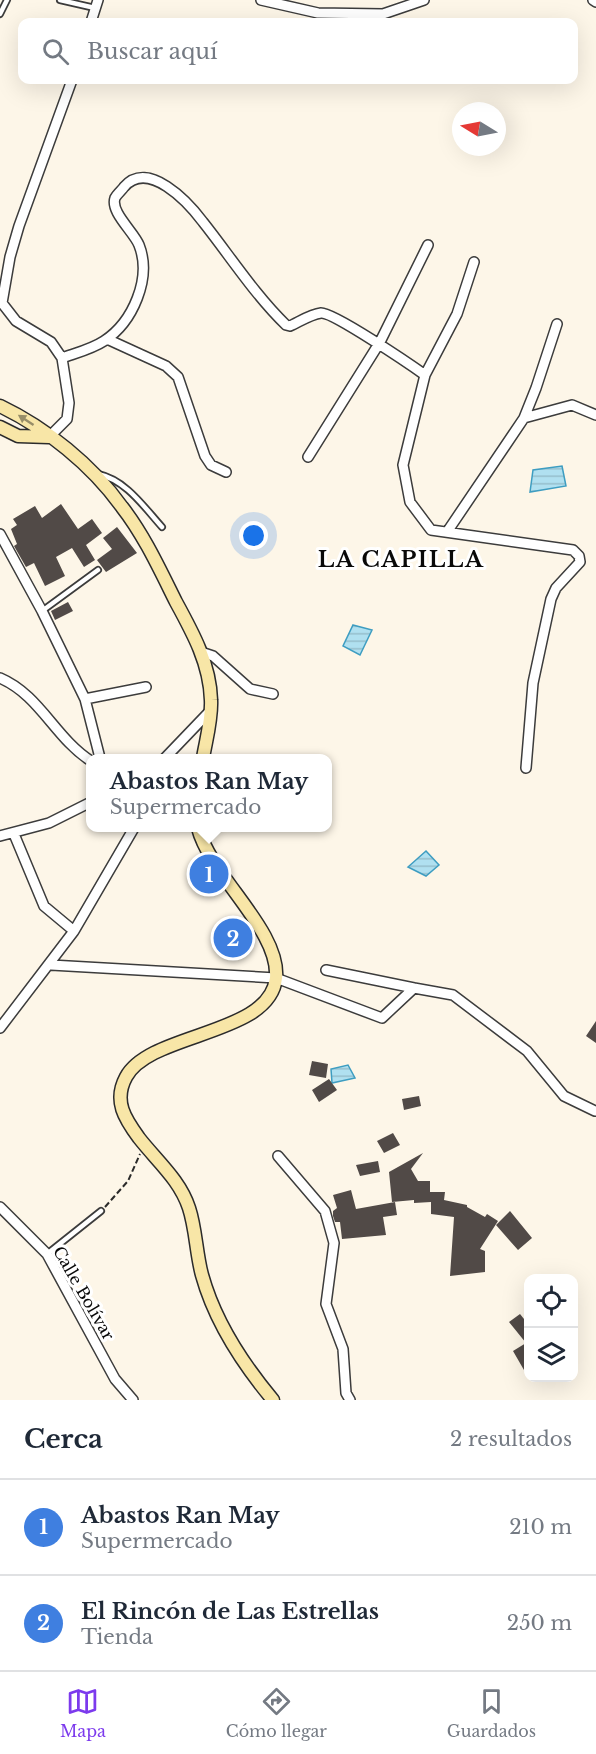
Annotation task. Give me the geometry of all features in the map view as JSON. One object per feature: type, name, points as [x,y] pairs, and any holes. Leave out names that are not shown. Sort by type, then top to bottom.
[{"type":"main road","points":[[0,406],[23,417],[93,473],[123,507],[160,571],[201,652],[208,674],[211,710],[204,754]]},
{"type":"main road","points":[[0,427],[18,436],[49,437]]},
{"type":"main road","points":[[200,832],[211,860],[258,925],[275,964],[276,978],[265,1001],[248,1015],[160,1051],[134,1067],[126,1078],[120,1095],[121,1110],[144,1144],[181,1190],[189,1208],[202,1274],[216,1312],[233,1348],[273,1400]]},
{"type":"street","points":[[261,0],[318,13],[372,14],[383,14],[424,0]]},
{"type":"street","points":[[49,437],[67,419],[69,403],[62,358],[51,342],[16,321],[1,303],[19,226],[71,84]]},
{"type":"street","points":[[62,358],[107,339],[120,327],[138,300],[144,267],[139,245],[115,206],[116,197],[130,181],[139,177],[156,180],[190,204],[286,325],[290,326],[323,313],[380,342],[425,375]]},
{"type":"street","points":[[308,457],[380,342],[428,245]]},
{"type":"street","points":[[474,262],[458,314],[425,375],[403,465],[410,502],[431,530],[573,550],[579,556],[580,562],[556,588],[551,599],[533,683],[526,768]]},
{"type":"street","points":[[447,532],[524,418],[557,324]]},
{"type":"street","points":[[107,339],[166,366],[178,377],[205,456],[211,465],[226,472]]},
{"type":"street","points":[[524,418],[572,405],[596,414]]},
{"type":"street","points":[[0,534],[42,611],[85,699],[99,754]]},
{"type":"street","points":[[201,652],[213,656],[250,689],[273,694]]},
{"type":"street","points":[[0,678],[19,687],[39,706],[75,751],[86,758]]},
{"type":"street","points":[[85,699],[146,687]]},
{"type":"street","points":[[170,754],[211,710]]},
{"type":"street","points":[[0,836],[14,834],[49,822],[86,804]]},
{"type":"street","points":[[0,1028],[51,965],[74,931],[132,832]]},
{"type":"street","points":[[14,834],[44,906],[74,931]]},
{"type":"street","points":[[51,965],[276,978],[382,1018],[414,988]]},
{"type":"street","points":[[326,970],[453,995],[527,1051],[564,1096],[595,1111]]},
{"type":"street","points":[[278,1156],[325,1211],[334,1243],[326,1304],[343,1349],[346,1393],[350,1400]]},
{"type":"street","name":"Calle Bolívar","points":[[0,1207],[47,1254],[115,1379],[133,1400]]},
{"type":"lane","points":[[0,14],[7,0]]},
{"type":"lane","points":[[60,0],[97,4]]},
{"type":"lane","points":[[93,473],[108,476],[128,490],[162,527]]},
{"type":"lane","points":[[42,611],[98,570]]},
{"type":"lane","points":[[47,1254],[101,1211]]},
{"type":"path","points":[[101,1211],[128,1181],[144,1144]]},
{"type":"water","points":[[562,466],[566,486],[530,492],[533,470]]},
{"type":"water","points":[[353,625],[372,630],[360,655],[343,646]]},
{"type":"water","points":[[426,851],[439,865],[426,876],[408,867]]},
{"type":"water","points":[[348,1065],[355,1078],[332,1083],[331,1069]]},
{"type":"building","points":[[61,504],[78,529],[92,519],[102,533],[86,545],[95,560],[84,567],[72,548],[56,557],[65,576],[45,586],[34,563],[26,567],[14,546],[17,544],[11,529],[17,525],[13,519],[35,506],[42,518]]},
{"type":"building","points":[[117,527],[137,553],[106,572],[97,560],[112,549],[103,538]]},
{"type":"building","points":[[68,602],[73,611],[55,620],[51,611]]},
{"type":"building","points":[[596,1021],[596,1043],[586,1036]]},
{"type":"building","points":[[312,1061],[328,1064],[326,1078],[309,1075]]},
{"type":"building","points":[[329,1079],[337,1090],[319,1102],[312,1090]]},
{"type":"building","points":[[419,1096],[421,1106],[404,1110],[402,1099]]},
{"type":"building","points":[[393,1133],[400,1145],[384,1153],[377,1141]]},
{"type":"building","points":[[423,1153],[411,1169],[418,1181],[430,1181],[430,1192],[445,1192],[444,1200],[467,1205],[485,1217],[487,1214],[498,1221],[480,1249],[485,1251],[485,1272],[450,1276],[454,1217],[431,1214],[431,1202],[414,1203],[414,1200],[392,1202],[389,1172]]},
{"type":"building","points":[[378,1161],[380,1172],[360,1176],[356,1165]]},
{"type":"building","points":[[351,1190],[356,1209],[395,1202],[397,1215],[383,1217],[386,1235],[342,1239],[340,1222],[335,1222],[333,1216],[333,1211],[337,1208],[333,1195]]},
{"type":"building","points":[[510,1211],[532,1238],[518,1250],[496,1225]]},
{"type":"building","points":[[520,1314],[524,1319],[524,1341],[509,1322]]},
{"type":"building","points":[[524,1344],[524,1370],[513,1351]]},
{"type":"place","name":"Abastos Ran May","points":[[209,874]]},
{"type":"place","name":"El Rincón de Las Estrellas","points":[[233,938]]},
{"type":"district","name":"LA CAPILLA","points":[[401,559]]}]
